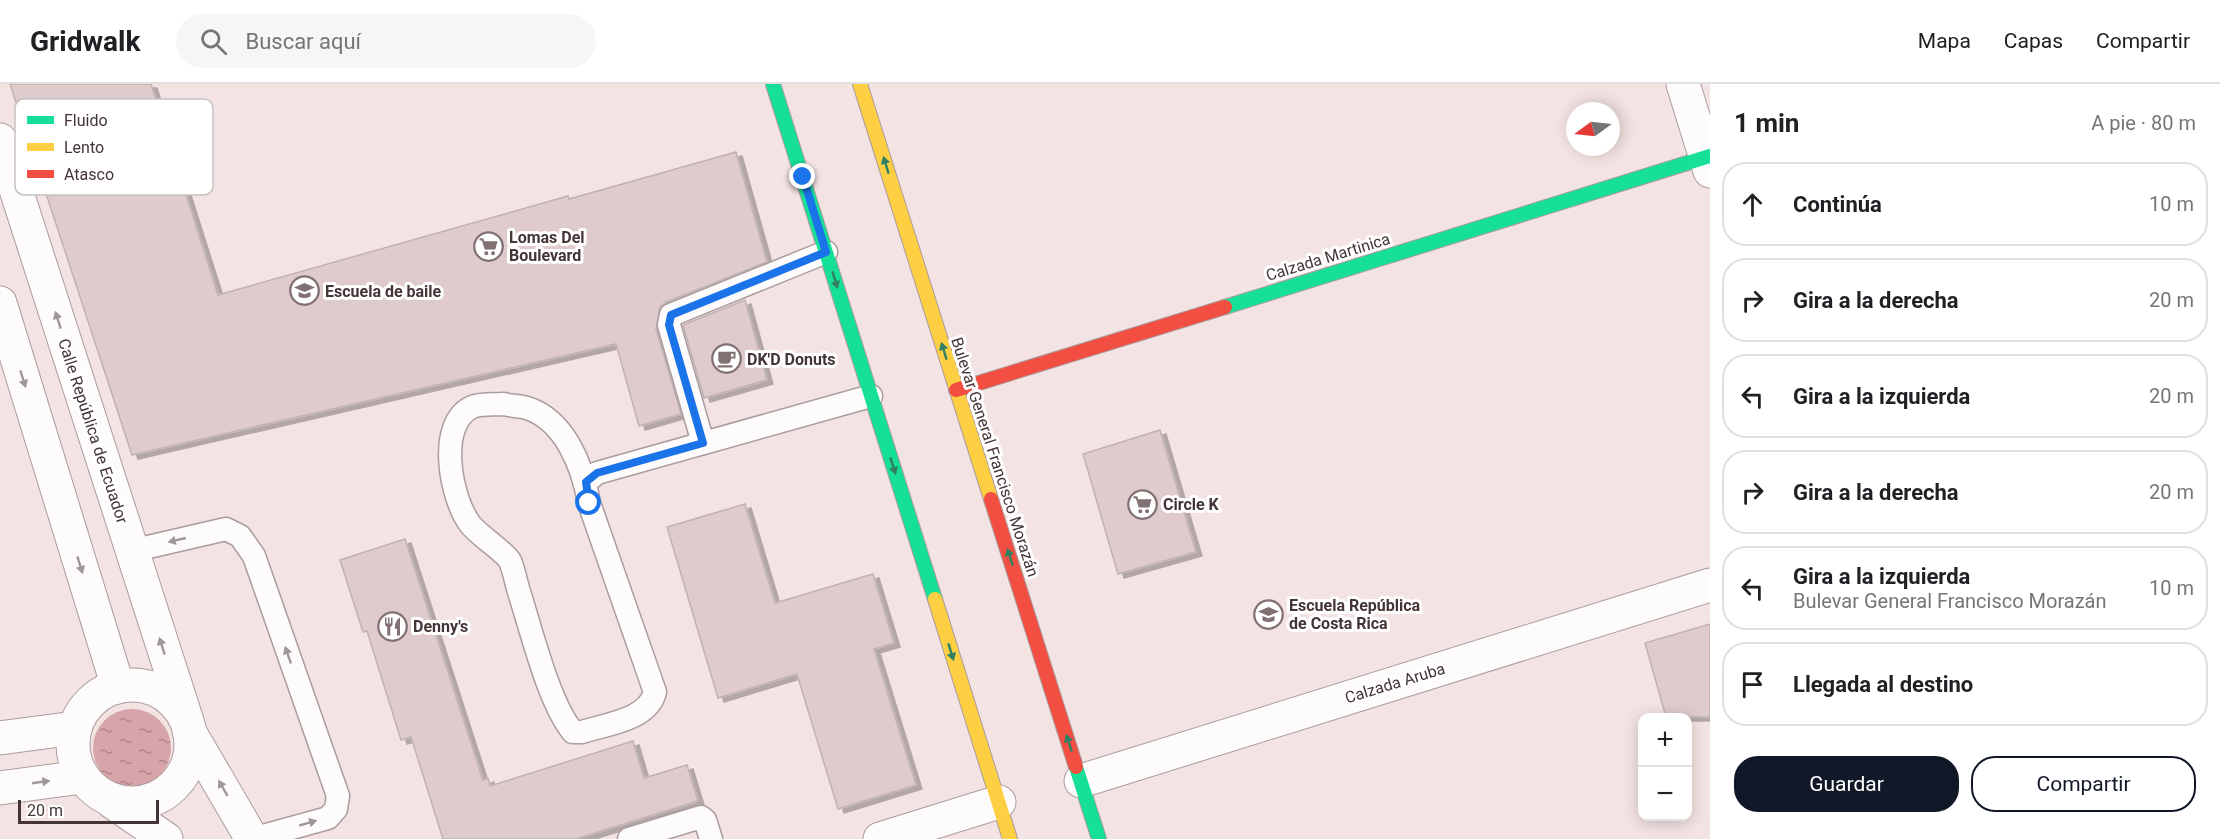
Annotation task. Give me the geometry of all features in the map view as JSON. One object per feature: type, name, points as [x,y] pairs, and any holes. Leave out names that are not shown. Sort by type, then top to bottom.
[{"type":"main road","points":[[773,84],[1010,839]]},
{"type":"main road","name":"Bulevar General Francisco Morazán","points":[[860,84],[1099,839]]},
{"type":"main road","points":[[761,95],[803,177]]},
{"type":"main road","name":"Calzada Martinica","points":[[957,390],[1709,161]]},
{"type":"street","points":[[1683,84],[1709,161]]},
{"type":"street","name":"Calle República de Ecuador","points":[[0,140],[15,187]]},
{"type":"street","name":"Calle República de Ecuador","points":[[18,195],[188,726],[252,839]]},
{"type":"street","points":[[0,303],[118,687]]},
{"type":"street","name":"Calzada Aruba","points":[[1081,781],[1710,585]]},
{"type":"street","points":[[0,788],[92,786],[120,803],[140,804],[159,798],[174,786],[186,769],[191,751],[188,726],[178,707],[151,688],[134,685],[118,687],[103,693],[91,702],[82,714],[75,728],[73,745],[76,762],[92,786],[166,839]]},
{"type":"street","points":[[0,738],[75,728]]},
{"type":"street","points":[[880,839],[999,802]]},
{"type":"lane","points":[[703,443],[669,325],[671,315],[826,252]]},
{"type":"lane","points":[[586,482],[597,473],[871,396]]},
{"type":"lane","points":[[504,404],[527,408],[546,417],[564,435],[586,482],[589,503],[655,692],[652,703],[641,713],[582,732],[573,732],[566,723],[548,680],[509,560],[470,524],[462,509],[450,469],[449,445],[456,424],[472,408],[483,405],[504,404]]},
{"type":"lane","points":[[131,551],[226,529],[240,536],[254,556],[338,796],[336,809],[328,818],[252,839]]},
{"type":"lane","points":[[629,839],[701,817],[705,820],[711,839]]},
{"type":"water","points":[[132,709],[147,712],[159,721],[168,733],[171,748],[168,763],[159,775],[147,784],[132,787],[117,784],[105,775],[96,763],[93,748],[96,733],[105,721],[117,712]]},
{"type":"building","name":"Lomas Del Boulevard","points":[[10,84],[151,84],[156,99],[15,99]]},
{"type":"building","name":"Lomas Del Boulevard","points":[[736,152],[767,262],[666,302],[660,307],[656,329],[681,414],[639,426],[616,344],[132,455],[47,195],[186,195],[218,295],[568,196],[569,199]]},
{"type":"building","points":[[745,300],[767,380],[704,398],[683,325]]},
{"type":"building","points":[[1160,430],[1196,552],[1118,574],[1083,454]]},
{"type":"building","points":[[745,504],[775,603],[873,574],[894,643],[874,649],[916,785],[838,809],[797,674],[718,698],[667,527]]},
{"type":"building","points":[[405,539],[483,780],[488,778],[490,786],[633,741],[644,778],[687,765],[698,801],[576,839],[443,839],[411,737],[401,740],[367,631],[363,632],[340,560]]},
{"type":"building","points":[[1710,624],[1710,717],[1692,717],[1692,713],[1665,713],[1645,643]]},
{"type":"traffic: fast","points":[[773,84],[935,599]]},
{"type":"traffic: fast","points":[[1225,307],[1710,156]]},
{"type":"traffic: fast","points":[[1076,767],[1099,839]]},
{"type":"traffic: slow","points":[[860,84],[991,499]]},
{"type":"traffic: slow","points":[[935,599],[1010,839]]},
{"type":"traffic: jam","points":[[956,390],[1225,307]]},
{"type":"traffic: jam","points":[[991,499],[1076,767]]},
{"type":"place","name":"Lomas Del Boulevard","points":[[488,246]]},
{"type":"place","name":"Escuela de baile","points":[[304,291]]},
{"type":"place","name":"DK'D Donuts","points":[[726,359]]},
{"type":"place","name":"Circle K","points":[[1142,504]]},
{"type":"place","name":"Escuela República de Costa Rica","points":[[1268,614]]},
{"type":"place","name":"Denny's","points":[[392,626]]},
{"type":"route","points":[[589,503],[586,482],[597,473],[703,443],[669,320],[675,312],[826,252],[803,177]]}]
